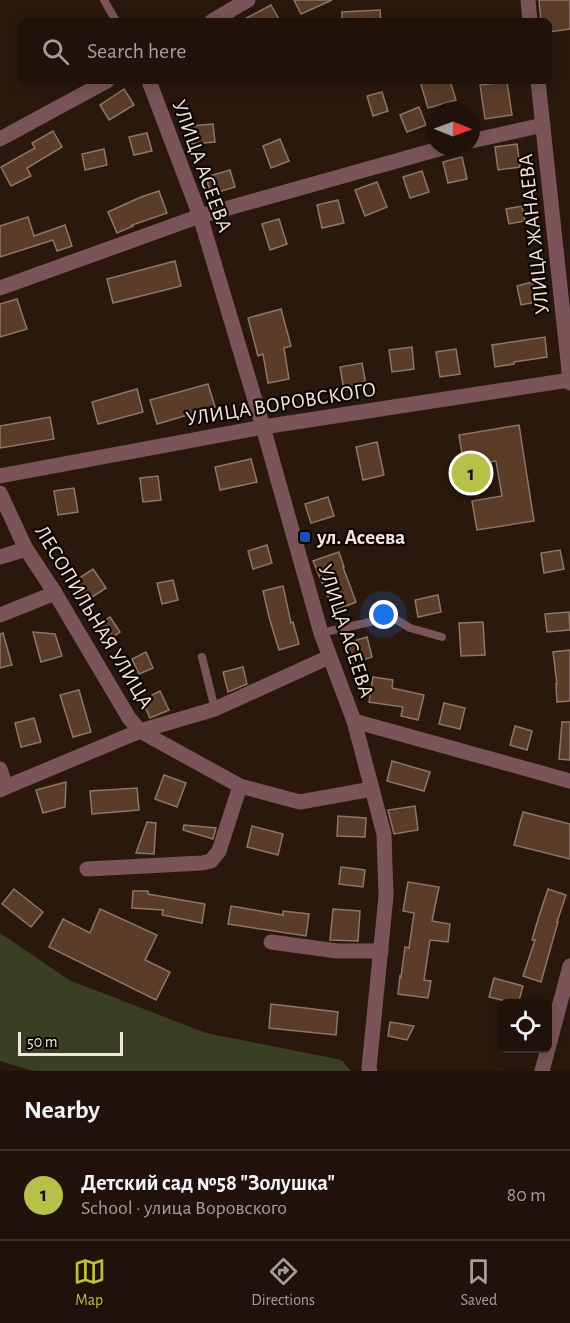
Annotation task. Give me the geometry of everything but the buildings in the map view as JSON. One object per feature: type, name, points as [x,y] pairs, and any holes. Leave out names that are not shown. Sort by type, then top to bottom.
[{"type":"street","points":[[217,18],[248,0]]},
{"type":"street","points":[[528,0],[530,18]]},
{"type":"street","points":[[0,139],[101,84]]},
{"type":"street","name":"УЛИЦА АСЕЕВА","points":[[149,84],[200,216],[321,633],[354,721],[384,834],[386,896],[370,1070]]},
{"type":"street","name":"УЛИЦА ЖАНАЕВА","points":[[538,84],[570,381]]},
{"type":"street","points":[[480,139],[543,125]]},
{"type":"street","points":[[0,288],[200,216],[426,153]]},
{"type":"street","name":"УЛИЦА ВОРОВСКОГО","points":[[0,476],[263,427],[570,381]]},
{"type":"street","name":"ЛЕСОПИЛЬНАЯ УЛИЦА","points":[[0,493],[26,549],[55,593],[129,718],[140,731],[240,786],[300,802],[372,789]]},
{"type":"street","points":[[0,557],[26,549]]},
{"type":"street","points":[[0,615],[55,593]]},
{"type":"street","points":[[0,769],[3,789],[140,731],[215,709],[329,657]]},
{"type":"street","points":[[354,721],[570,781]]},
{"type":"street","points":[[87,869],[211,861],[219,851],[240,786]]},
{"type":"street","points":[[271,942],[337,951],[381,951]]},
{"type":"street","points":[[542,1071],[570,966]]},
{"type":"lane","points":[[104,0],[114,18]]},
{"type":"lane","points":[[321,633],[392,616],[410,628],[442,637]]},
{"type":"lane","points":[[202,657],[215,709]]},
{"type":"green space","points":[[0,933],[69,980],[206,1033],[342,1060],[351,1071],[33,1071],[0,1061]]},
{"type":"place","name":"Детский сад №58 \"Золушка\"","points":[[471,473]]},
{"type":"place","name":"ул. Асеева","points":[[305,537]]}]
